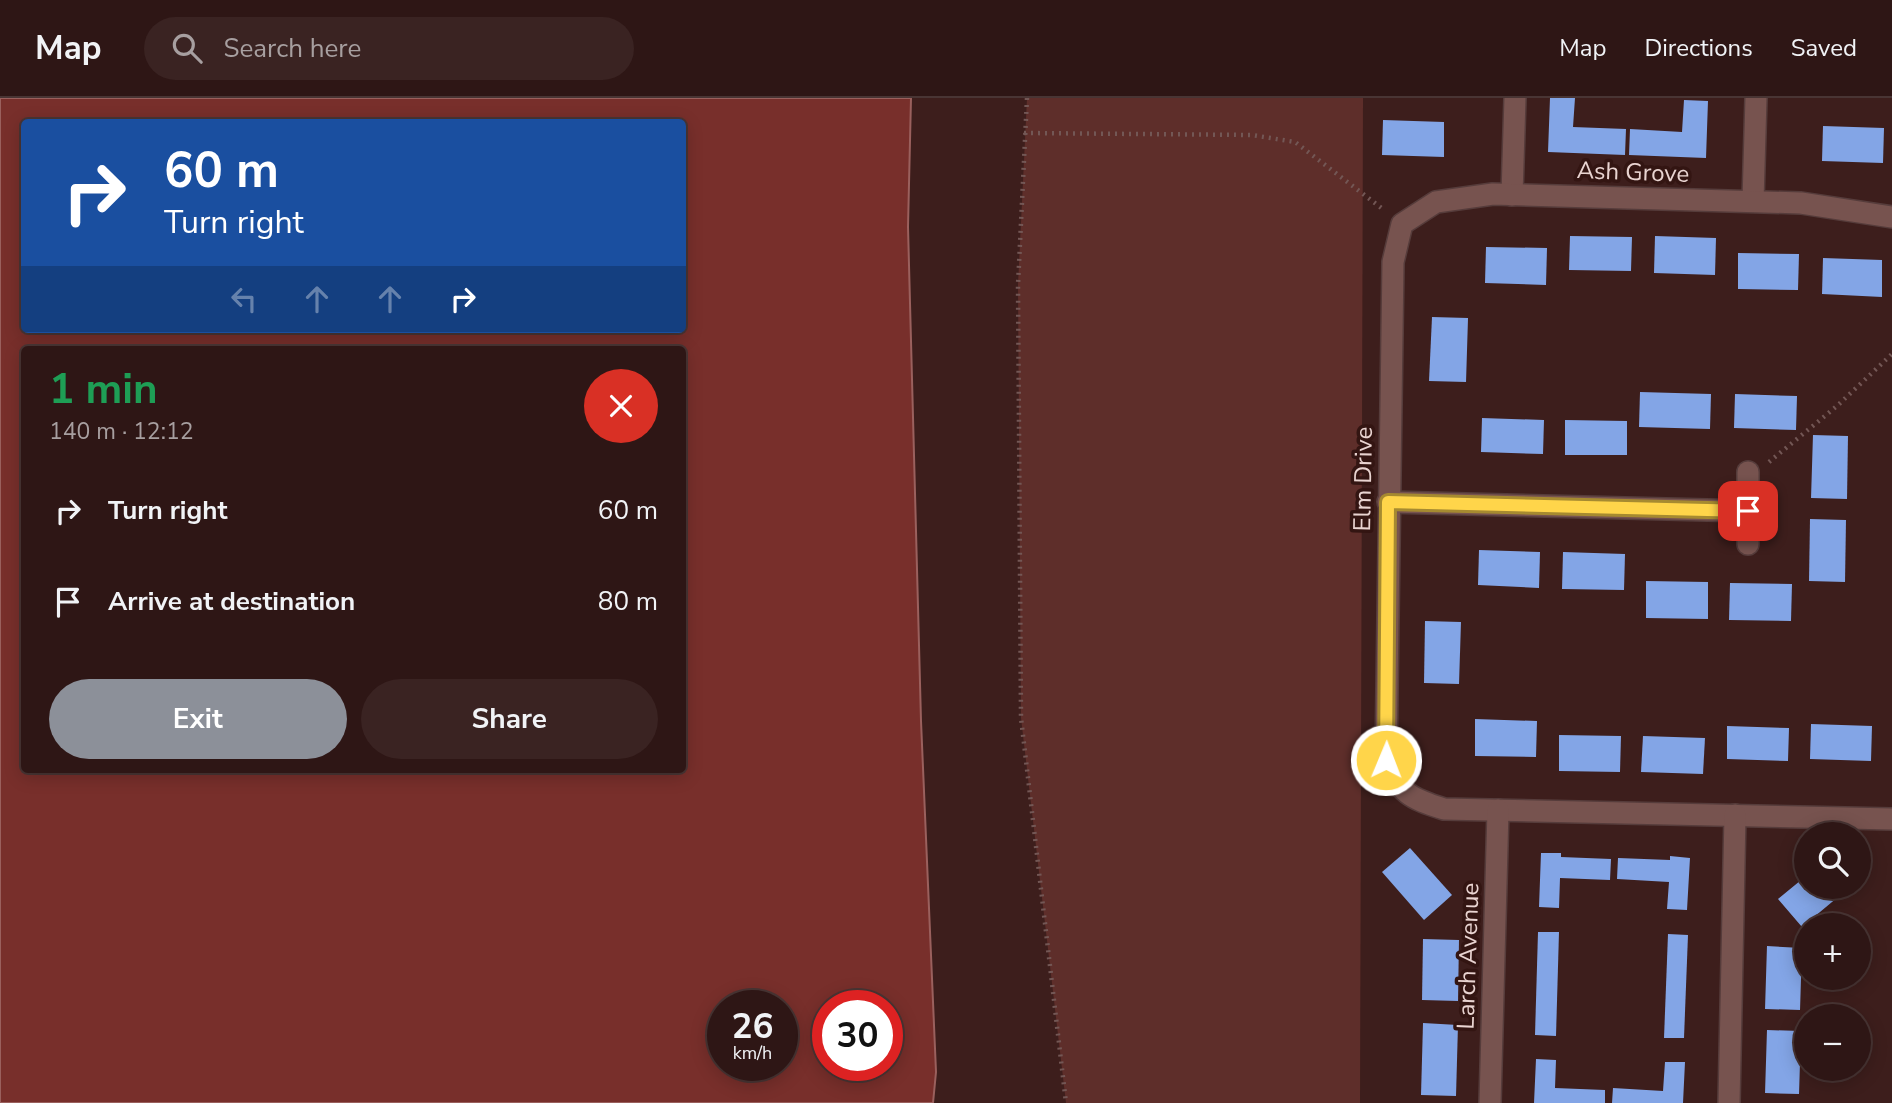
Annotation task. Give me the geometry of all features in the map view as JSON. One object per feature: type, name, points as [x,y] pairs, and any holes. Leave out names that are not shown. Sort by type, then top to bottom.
[{"type":"street","points":[[1512,195],[1515,98]]},
{"type":"street","points":[[1753,201],[1756,98]]},
{"type":"street","name":"Ash Grove","points":[[1402,224],[1436,202],[1493,194],[1801,203],[1892,217]]},
{"type":"street","name":"Elm Drive","points":[[1402,224],[1393,262],[1386,760],[1397,785],[1417,800],[1444,809],[1499,810]]},
{"type":"street","points":[[1748,472],[1748,544]]},
{"type":"street","points":[[1388,502],[1748,511]]},
{"type":"street","points":[[1499,810],[1892,819]]},
{"type":"street","name":"Larch Avenue","points":[[1490,1103],[1499,810]]},
{"type":"street","points":[[1729,1103],[1735,815]]},
{"type":"path","points":[[1027,98],[1018,285],[1021,718],[1066,1103]]},
{"type":"path","points":[[1024,133],[1252,135],[1295,142],[1402,224]]},
{"type":"path","points":[[1748,472],[1776,458],[1892,354]]},
{"type":"shaded area","points":[[0,98],[911,98],[908,227],[921,721],[936,1072],[933,1103],[0,1103]]},
{"type":"shaded area","points":[[1027,98],[1363,98],[1360,1103],[1066,1103],[1021,718],[1018,285]]},
{"type":"building","points":[[1550,98],[1575,98],[1573,127],[1626,129],[1625,155],[1548,152]]},
{"type":"building","points":[[1684,100],[1708,101],[1706,158],[1629,155],[1630,129],[1682,132]]},
{"type":"building","points":[[1383,120],[1444,122],[1444,157],[1382,155]]},
{"type":"building","points":[[1823,126],[1884,128],[1883,163],[1822,161]]},
{"type":"building","points":[[1570,236],[1632,237],[1631,271],[1569,270]]},
{"type":"building","points":[[1655,236],[1716,238],[1715,275],[1654,273]]},
{"type":"building","points":[[1486,247],[1547,248],[1546,285],[1485,283]]},
{"type":"building","points":[[1738,253],[1799,254],[1798,290],[1738,289]]},
{"type":"building","points":[[1823,258],[1882,260],[1882,297],[1822,294]]},
{"type":"building","points":[[1432,317],[1468,318],[1466,382],[1429,381]]},
{"type":"building","points":[[1640,392],[1711,394],[1710,429],[1639,427]]},
{"type":"building","points":[[1735,394],[1797,396],[1796,430],[1734,428]]},
{"type":"building","points":[[1482,418],[1544,420],[1543,454],[1481,452]]},
{"type":"building","points":[[1565,420],[1627,421],[1627,455],[1565,455]]},
{"type":"building","points":[[1813,435],[1848,436],[1847,499],[1811,498]]},
{"type":"building","points":[[1810,519],[1846,520],[1845,582],[1809,581]]},
{"type":"building","points":[[1479,550],[1540,552],[1539,588],[1478,585]]},
{"type":"building","points":[[1563,552],[1625,554],[1624,590],[1562,589]]},
{"type":"building","points":[[1646,581],[1708,582],[1708,619],[1646,618]]},
{"type":"building","points":[[1730,583],[1792,584],[1791,621],[1729,620]]},
{"type":"building","points":[[1425,621],[1461,622],[1459,684],[1424,683]]},
{"type":"building","points":[[1475,719],[1537,721],[1536,757],[1475,756]]},
{"type":"building","points":[[1811,724],[1872,726],[1871,761],[1810,759]]},
{"type":"building","points":[[1727,726],[1789,728],[1788,761],[1727,759]]},
{"type":"building","points":[[1559,735],[1621,736],[1620,772],[1559,771]]},
{"type":"building","points":[[1643,736],[1705,738],[1703,774],[1641,772]]},
{"type":"building","points":[[1410,848],[1452,895],[1424,920],[1382,872]]},
{"type":"building","points":[[1541,853],[1561,853],[1561,857],[1611,859],[1610,880],[1560,878],[1559,908],[1539,907]]},
{"type":"building","points":[[1670,856],[1690,858],[1687,910],[1667,909],[1669,882],[1617,879],[1618,858],[1670,860]]},
{"type":"building","points":[[1794,886],[1794,899],[1836,899],[1819,913],[1794,913],[1794,918],[1778,899]]},
{"type":"building","points":[[1538,932],[1559,932],[1556,1036],[1535,1035]]},
{"type":"building","points":[[1668,934],[1688,935],[1684,1038],[1664,1038]]},
{"type":"building","points":[[1423,939],[1459,940],[1458,1001],[1422,1000]]},
{"type":"building","points":[[1767,946],[1794,948],[1794,990],[1801,990],[1800,1004],[1794,1004],[1794,1010],[1765,1009]]},
{"type":"building","points":[[1423,1023],[1458,1025],[1456,1096],[1421,1095]]},
{"type":"building","points":[[1767,1030],[1794,1031],[1794,1081],[1799,1081],[1799,1094],[1765,1093]]},
{"type":"building","points":[[1536,1059],[1556,1060],[1555,1088],[1605,1090],[1605,1103],[1534,1103]]},
{"type":"building","points":[[1665,1062],[1685,1062],[1683,1103],[1612,1103],[1613,1088],[1663,1091]]},
{"type":"route","points":[[1386,760],[1388,502],[1748,511]]}]
